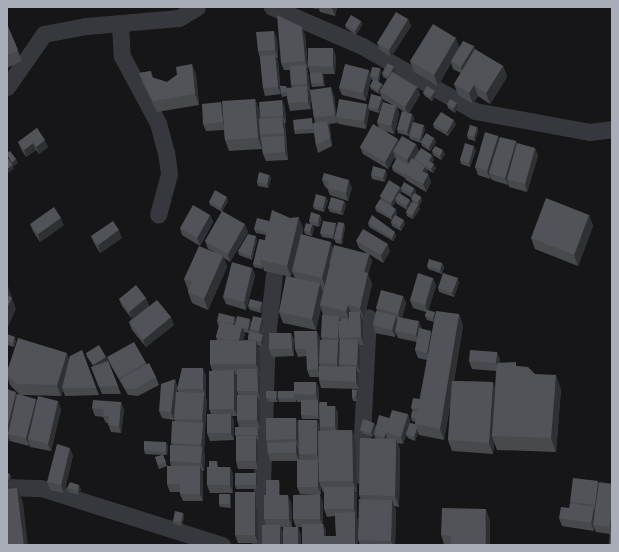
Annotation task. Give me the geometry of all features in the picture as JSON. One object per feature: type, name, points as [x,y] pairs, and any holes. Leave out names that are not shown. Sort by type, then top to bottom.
[{"type":"street","points":[[7,87],[44,34],[120,23],[179,18],[198,7]]},
{"type":"street","points":[[272,7],[362,46],[475,111],[589,132],[612,129]]},
{"type":"street","points":[[120,23],[122,56],[151,108],[166,152],[169,174],[158,215]]},
{"type":"street","points":[[260,545],[267,337],[274,275]]},
{"type":"street","points":[[361,495],[359,440],[368,317]]},
{"type":"street","points":[[7,487],[41,488],[222,545]]},
{"type":"building","points":[[396,12],[408,19],[389,50],[377,43]]},
{"type":"building","points":[[277,15],[302,27],[305,61],[281,63]]},
{"type":"building","points":[[351,15],[361,21],[355,31],[345,25]]},
{"type":"building","points":[[7,24],[18,50],[7,55]]},
{"type":"building","points":[[433,24],[456,38],[434,75],[410,61]]},
{"type":"building","points":[[274,31],[275,50],[258,51],[256,32]]},
{"type":"building","points":[[463,41],[474,46],[461,67],[451,61]]},
{"type":"building","points":[[308,48],[333,48],[333,67],[308,66]]},
{"type":"building","points":[[475,49],[503,66],[486,93],[474,85],[469,93],[454,84]]},
{"type":"building","points":[[275,55],[278,87],[263,88],[260,56]]},
{"type":"building","points":[[388,63],[394,67],[388,77],[382,73]]},
{"type":"building","points":[[192,64],[195,94],[153,101],[139,73],[151,71],[151,77],[167,82],[177,75],[176,67]]},
{"type":"building","points":[[345,64],[369,70],[363,93],[339,88]]},
{"type":"building","points":[[306,65],[307,84],[291,85],[290,66]]},
{"type":"building","points":[[372,67],[380,68],[378,78],[370,76]]},
{"type":"building","points":[[322,72],[323,83],[311,83],[310,73]]},
{"type":"building","points":[[392,72],[417,87],[405,107],[380,91]]},
{"type":"building","points":[[374,79],[382,84],[378,91],[370,86]]},
{"type":"building","points":[[280,86],[286,86],[286,92],[281,93]]},
{"type":"building","points":[[307,86],[308,102],[288,103],[286,88]]},
{"type":"building","points":[[427,86],[435,91],[431,97],[423,93]]},
{"type":"building","points":[[331,87],[335,115],[314,118],[310,90]]},
{"type":"building","points":[[371,94],[382,97],[378,109],[368,107]]},
{"type":"building","points":[[255,99],[258,138],[225,140],[222,101]]},
{"type":"building","points":[[339,99],[367,104],[364,121],[336,117]]},
{"type":"building","points":[[450,99],[457,103],[453,109],[447,104]]},
{"type":"building","points":[[282,100],[283,116],[260,117],[259,102]]},
{"type":"building","points":[[221,102],[223,122],[203,124],[202,104]]},
{"type":"building","points":[[383,102],[396,106],[391,126],[377,122]]},
{"type":"building","points":[[402,111],[412,114],[407,132],[397,129]]},
{"type":"building","points":[[441,112],[454,120],[447,132],[433,124]]},
{"type":"building","points":[[282,117],[284,133],[260,135],[259,119]]},
{"type":"building","points":[[312,118],[313,129],[294,130],[293,120]]},
{"type":"building","points":[[327,121],[330,138],[316,145],[313,123]]},
{"type":"building","points":[[413,122],[424,125],[420,139],[409,136]]},
{"type":"building","points":[[373,124],[398,139],[385,162],[360,147]]},
{"type":"building","points":[[470,125],[477,127],[474,137],[467,135]]},
{"type":"building","points":[[37,128],[45,140],[36,147],[33,143],[24,150],[18,142]]},
{"type":"building","points":[[485,132],[498,136],[487,171],[475,167]]},
{"type":"building","points":[[426,133],[434,138],[429,147],[421,142]]},
{"type":"building","points":[[284,136],[285,152],[263,154],[261,137]]},
{"type":"building","points":[[402,136],[416,144],[407,160],[393,151]]},
{"type":"building","points":[[500,137],[516,141],[505,178],[489,173]]},
{"type":"building","points":[[465,143],[474,146],[469,163],[460,160]]},
{"type":"building","points":[[517,143],[535,148],[525,184],[507,179]]},
{"type":"building","points":[[435,146],[443,150],[440,156],[432,151]]},
{"type":"building","points":[[421,148],[432,155],[429,161],[434,164],[431,169],[414,159]]},
{"type":"building","points":[[10,151],[16,159],[12,163],[7,155]]},
{"type":"building","points":[[8,158],[13,165],[7,169],[7,159]]},
{"type":"building","points":[[397,158],[408,165],[403,173],[404,174],[392,167]]},
{"type":"building","points":[[412,158],[425,167],[422,171],[428,175],[423,184],[403,173]]},
{"type":"building","points":[[373,166],[386,170],[383,178],[371,175]]},
{"type":"building","points":[[259,172],[269,175],[267,184],[257,182]]},
{"type":"building","points":[[324,173],[349,180],[346,193],[327,188],[329,182],[322,180]]},
{"type":"building","points":[[389,180],[400,187],[391,203],[380,196]]},
{"type":"building","points":[[404,182],[414,188],[411,194],[401,188]]},
{"type":"building","points":[[215,190],[227,197],[221,208],[209,202]]},
{"type":"building","points":[[399,193],[410,200],[406,206],[395,199]]},
{"type":"building","points":[[414,193],[421,197],[418,202],[411,199]]},
{"type":"building","points":[[316,194],[326,197],[323,208],[313,206]]},
{"type":"building","points":[[331,197],[344,201],[341,211],[328,208]]},
{"type":"building","points":[[546,198],[589,215],[574,255],[531,238]]},
{"type":"building","points":[[380,199],[396,209],[391,217],[375,207]]},
{"type":"building","points":[[412,202],[418,205],[412,216],[406,212]]},
{"type":"building","points":[[193,205],[210,215],[197,238],[180,228]]},
{"type":"building","points":[[54,207],[61,218],[38,234],[30,224]]},
{"type":"building","points":[[272,210],[290,218],[299,217],[287,266],[260,260]]},
{"type":"building","points":[[222,211],[245,224],[228,254],[205,241]]},
{"type":"building","points":[[311,212],[320,215],[318,223],[309,221]]},
{"type":"building","points":[[372,215],[395,232],[392,238],[368,223]]},
{"type":"building","points":[[395,215],[404,220],[400,227],[391,222]]},
{"type":"building","points":[[257,218],[269,221],[267,232],[254,229]]},
{"type":"building","points":[[113,221],[119,230],[98,245],[91,236]]},
{"type":"building","points":[[323,221],[336,223],[333,236],[320,233]]},
{"type":"building","points":[[338,222],[344,223],[341,240],[334,239]]},
{"type":"building","points":[[306,223],[312,225],[310,232],[304,230]]},
{"type":"building","points":[[363,229],[388,244],[381,255],[356,241]]},
{"type":"building","points":[[248,234],[256,236],[251,256],[238,251]]},
{"type":"building","points":[[301,234],[331,242],[322,278],[292,271]]},
{"type":"building","points":[[259,239],[265,240],[260,260],[261,265],[253,264]]},
{"type":"building","points":[[334,245],[369,254],[364,272],[329,265]]},
{"type":"building","points":[[199,246],[223,256],[204,299],[188,292],[192,282],[184,279]]},
{"type":"building","points":[[429,259],[442,263],[440,270],[427,266]]},
{"type":"building","points":[[232,262],[252,268],[244,302],[223,297]]},
{"type":"building","points":[[330,264],[368,273],[360,308],[348,305],[346,311],[320,305]]},
{"type":"building","points":[[418,273],[433,278],[425,305],[410,300]]},
{"type":"building","points":[[443,273],[458,278],[452,293],[438,288]]},
{"type":"building","points":[[286,276],[320,283],[312,319],[279,312]]},
{"type":"building","points":[[136,285],[146,298],[129,312],[119,299]]},
{"type":"building","points":[[381,290],[403,296],[398,314],[376,308]]},
{"type":"building","points":[[7,295],[12,298],[7,309]]},
{"type":"building","points":[[250,299],[262,302],[260,309],[248,306]]},
{"type":"building","points":[[157,300],[171,317],[143,340],[129,322]]},
{"type":"building","points":[[427,310],[435,312],[433,318],[425,316]]},
{"type":"building","points":[[376,311],[396,316],[392,330],[373,325]]},
{"type":"building","points":[[436,311],[459,314],[440,429],[415,424]]},
{"type":"building","points":[[349,312],[360,312],[361,337],[339,338],[339,321],[349,321]]},
{"type":"building","points":[[219,313],[235,317],[233,324],[217,321]]},
{"type":"building","points":[[322,315],[339,316],[338,338],[321,337]]},
{"type":"building","points":[[237,316],[250,319],[248,329],[235,325]]},
{"type":"building","points":[[253,316],[262,318],[259,331],[250,329]]},
{"type":"building","points":[[398,317],[419,321],[416,335],[395,331]]},
{"type":"building","points":[[342,319],[347,319],[347,321],[341,321]]},
{"type":"building","points":[[220,321],[242,327],[239,340],[227,340],[216,337]]},
{"type":"building","points":[[419,328],[431,331],[427,353],[415,350]]},
{"type":"building","points":[[249,331],[263,335],[261,342],[248,339]]},
{"type":"building","points":[[294,331],[317,331],[318,369],[307,370],[306,349],[295,349]]},
{"type":"building","points":[[269,333],[291,333],[292,349],[269,349]]},
{"type":"building","points":[[7,334],[15,337],[13,343],[7,341]]},
{"type":"building","points":[[18,338],[67,353],[57,385],[16,384],[7,375]]},
{"type":"building","points":[[340,339],[358,340],[357,365],[339,364]]},
{"type":"building","points":[[210,340],[256,341],[256,364],[210,364]]},
{"type":"building","points":[[320,340],[338,340],[337,364],[319,363]]},
{"type":"building","points":[[134,342],[146,363],[119,378],[107,357]]},
{"type":"building","points":[[99,345],[106,357],[93,365],[86,353]]},
{"type":"building","points":[[82,350],[96,388],[62,388],[70,356]]},
{"type":"building","points":[[470,350],[497,352],[496,363],[469,361]]},
{"type":"building","points":[[108,361],[118,386],[99,387],[91,367]]},
{"type":"building","points":[[516,362],[516,366],[528,367],[535,374],[556,375],[551,438],[492,436],[497,363]]},
{"type":"building","points":[[149,363],[156,377],[135,389],[125,388],[120,379]]},
{"type":"building","points":[[319,366],[356,367],[356,382],[319,380]]},
{"type":"building","points":[[182,368],[203,368],[203,389],[177,389]]},
{"type":"building","points":[[237,369],[257,369],[258,391],[237,391]]},
{"type":"building","points":[[234,370],[234,409],[209,409],[209,371]]},
{"type":"building","points":[[175,379],[171,412],[159,411],[161,384]]},
{"type":"building","points":[[452,381],[493,382],[489,443],[448,440]]},
{"type":"building","points":[[294,382],[316,382],[316,395],[294,394]]},
{"type":"building","points":[[7,389],[16,392],[7,429]]},
{"type":"building","points":[[352,389],[357,390],[356,397],[352,397]]},
{"type":"building","points":[[266,391],[277,391],[276,399],[266,398]]},
{"type":"building","points":[[278,391],[294,391],[294,398],[278,398]]},
{"type":"building","points":[[176,392],[204,393],[202,420],[174,419]]},
{"type":"building","points":[[17,394],[36,399],[26,438],[8,434]]},
{"type":"building","points":[[237,395],[257,395],[257,420],[237,420]]},
{"type":"building","points":[[38,396],[58,401],[48,444],[28,439]]},
{"type":"building","points":[[413,398],[420,399],[418,409],[411,408]]},
{"type":"building","points":[[93,400],[121,402],[119,426],[108,425],[109,416],[103,416],[104,409],[92,408]]},
{"type":"building","points":[[301,400],[318,400],[318,416],[301,415]]},
{"type":"building","points":[[320,402],[327,402],[327,406],[319,406]]},
{"type":"building","points":[[319,406],[335,406],[335,427],[320,427]]},
{"type":"building","points":[[392,410],[408,414],[401,437],[385,432]]},
{"type":"building","points":[[412,411],[418,411],[416,418],[411,417]]},
{"type":"building","points":[[207,414],[231,414],[231,433],[207,433]]},
{"type":"building","points":[[379,415],[389,418],[384,437],[374,434]]},
{"type":"building","points":[[266,418],[296,418],[296,439],[266,440]]},
{"type":"building","points":[[363,419],[374,423],[371,433],[360,430]]},
{"type":"building","points":[[298,420],[317,420],[317,454],[299,454]]},
{"type":"building","points":[[172,421],[203,423],[201,445],[171,443]]},
{"type":"building","points":[[410,423],[415,424],[417,428],[414,437],[406,434]]},
{"type":"building","points":[[235,427],[257,427],[258,435],[235,435]]},
{"type":"building","points":[[352,430],[353,481],[319,481],[318,431]]},
{"type":"building","points":[[236,436],[256,436],[256,461],[236,461]]},
{"type":"building","points":[[360,438],[396,439],[395,496],[359,495]]},
{"type":"building","points":[[144,441],[166,442],[166,452],[144,450]]},
{"type":"building","points":[[296,442],[296,453],[268,453],[267,443]]},
{"type":"building","points":[[57,444],[70,448],[61,485],[47,482]]},
{"type":"building","points":[[170,445],[202,447],[201,463],[170,461]]},
{"type":"building","points":[[163,455],[166,462],[158,465],[155,457]]},
{"type":"building","points":[[297,460],[318,460],[318,487],[297,487]]},
{"type":"building","points":[[209,461],[217,461],[217,467],[209,467]]},
{"type":"building","points":[[167,466],[200,466],[200,494],[180,494],[180,484],[167,484]]},
{"type":"building","points":[[207,467],[230,467],[230,485],[207,485]]},
{"type":"building","points":[[7,473],[10,474],[8,481],[7,481]]},
{"type":"building","points":[[235,473],[256,473],[256,485],[235,485]]},
{"type":"building","points":[[573,478],[598,481],[595,505],[570,502]]},
{"type":"building","points":[[266,480],[279,480],[279,495],[266,495]]},
{"type":"building","points":[[70,482],[79,485],[78,491],[67,488]]},
{"type":"building","points":[[599,482],[612,484],[610,527],[593,525]]},
{"type":"building","points":[[324,487],[354,487],[354,509],[324,509]]},
{"type":"building","points":[[17,488],[24,545],[7,545],[7,489]]},
{"type":"building","points":[[235,492],[255,492],[255,504],[235,504]]},
{"type":"building","points":[[219,494],[230,494],[230,504],[219,504]]},
{"type":"building","points":[[320,494],[320,519],[293,519],[293,495]]},
{"type":"building","points":[[264,495],[288,495],[289,519],[264,519]]},
{"type":"building","points":[[359,499],[392,500],[391,541],[358,540]]},
{"type":"building","points":[[570,503],[594,507],[591,523],[559,518],[561,507],[569,508]]},
{"type":"building","points":[[235,504],[255,504],[255,535],[235,535]]},
{"type":"building","points":[[442,508],[486,509],[485,544],[451,544],[451,536],[441,535]]},
{"type":"building","points":[[612,508],[612,545],[609,545]]},
{"type":"building","points":[[175,511],[183,513],[181,522],[173,521]]},
{"type":"building","points":[[355,512],[355,545],[302,545],[302,524],[323,524],[324,536],[336,536],[335,513]]},
{"type":"building","points":[[262,525],[280,525],[280,545],[262,545]]},
{"type":"building","points":[[283,527],[298,527],[298,545],[283,545]]},
{"type":"building","points":[[451,544],[452,545],[440,545]]}]
